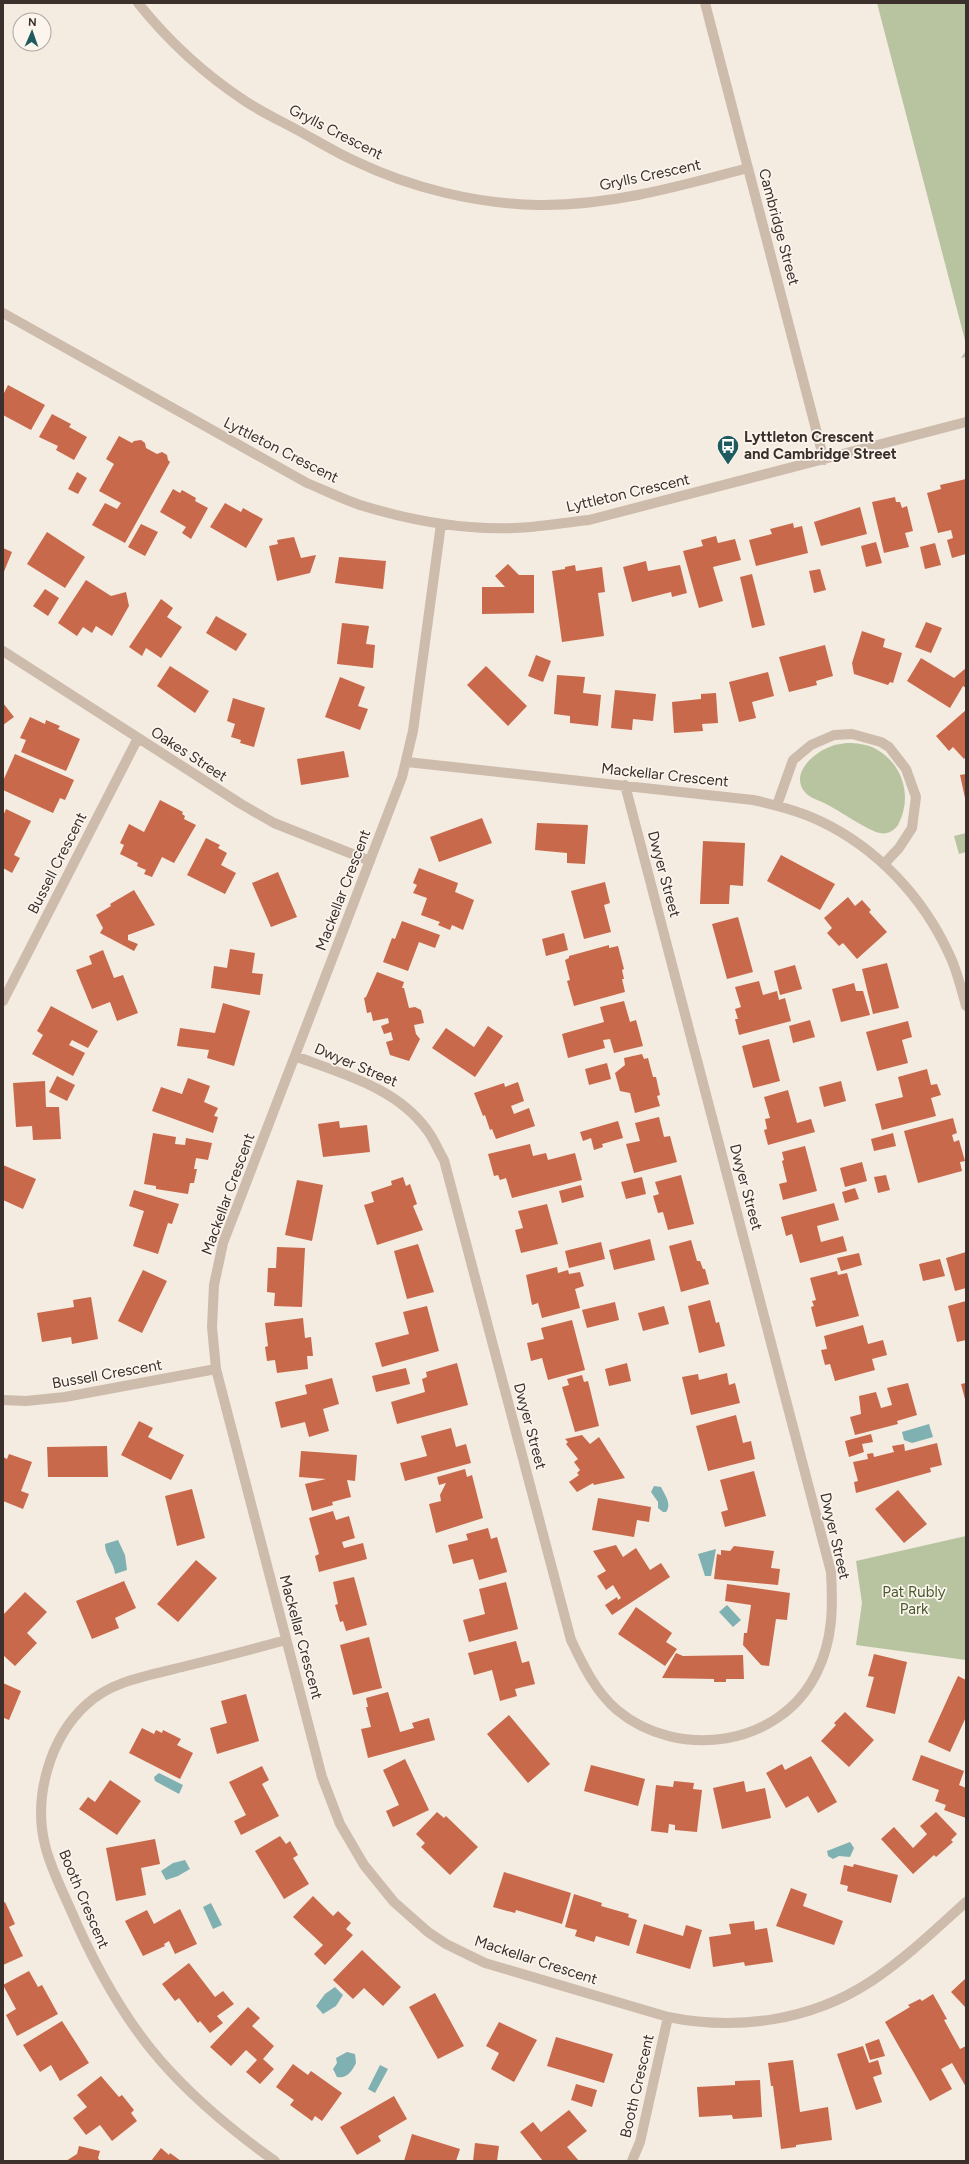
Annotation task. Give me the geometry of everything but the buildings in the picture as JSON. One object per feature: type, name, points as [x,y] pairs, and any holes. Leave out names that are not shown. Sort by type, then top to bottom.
[{"type":"street","name":"Grylls Crescent","points":[[138,3],[160,31],[201,70],[246,102],[355,162],[415,184],[476,199],[539,205],[609,200],[663,190],[748,168]]},
{"type":"street","name":"Cambridge Street","points":[[705,3],[824,460]]},
{"type":"street","name":"Lyttleton Crescent","points":[[3,313],[307,483],[359,505],[414,519],[441,524],[471,527],[530,527],[589,520],[966,422]]},
{"type":"street","name":"Mackellar Crescent","points":[[441,524],[413,731],[407,762],[223,1243],[214,1285],[212,1327],[216,1369],[322,1777],[340,1824],[364,1865],[394,1902],[437,1938],[485,1963],[668,2017],[690,2022],[736,2024],[782,2018],[827,2004],[869,1983],[909,1954],[966,1902]]},
{"type":"street","name":"Oakes Street","points":[[3,650],[240,804],[274,823],[370,861]]},
{"type":"street","points":[[777,805],[783,783],[793,760],[811,745],[834,735],[852,734],[881,742],[889,747],[906,769],[916,797],[912,828],[899,848],[884,864]]},
{"type":"street","name":"Bussell Crescent","points":[[3,1001],[138,738]]},
{"type":"street","name":"Mackellar Crescent","points":[[407,762],[754,800],[777,805],[819,820],[847,835],[884,864],[914,896],[927,914],[949,954],[958,975],[966,1006]]},
{"type":"street","name":"Dwyer Street","points":[[295,1056],[367,1083],[394,1097],[406,1106],[427,1130],[444,1160],[571,1640],[586,1672],[595,1686],[613,1706],[631,1720],[644,1728],[674,1739],[689,1741],[720,1739],[749,1733],[776,1720],[799,1700],[817,1673],[830,1634],[834,1606],[831,1572],[625,785]]},
{"type":"street","name":"Bussell Crescent","points":[[3,1400],[26,1401],[65,1397],[216,1369]]},
{"type":"street","name":"Booth Crescent","points":[[275,2161],[246,2141],[193,2094],[160,2060],[120,2005],[85,1944],[57,1878],[45,1844],[42,1809],[43,1791],[56,1747],[77,1714],[88,1703],[114,1686],[286,1640]]},
{"type":"street","name":"Booth Crescent","points":[[632,2161],[640,2142],[668,2017]]},
{"type":"green space","points":[[877,3],[966,3],[966,344]]},
{"type":"green space","points":[[966,351],[966,357],[961,358]]},
{"type":"green space","points":[[847,743],[862,744],[876,749],[893,763],[899,772],[903,782],[905,803],[898,825],[890,832],[883,833],[868,828],[811,797],[804,791],[800,777],[802,770],[812,757],[835,745]]},
{"type":"green space","points":[[966,833],[966,852],[959,854],[954,836]]},
{"type":"green space","name":"Pat Rubly Park","points":[[966,1536],[966,1660],[856,1645],[862,1603],[856,1561]]},
{"type":"water","points":[[929,1424],[933,1437],[912,1443],[904,1440],[902,1432]]},
{"type":"water","points":[[654,1486],[661,1487],[666,1496],[668,1509],[666,1512],[663,1512],[658,1508],[658,1502],[651,1492]]},
{"type":"water","points":[[118,1540],[125,1555],[127,1570],[115,1574],[106,1552],[105,1544]]},
{"type":"water","points":[[716,1549],[711,1576],[705,1576],[698,1554]]},
{"type":"water","points":[[727,1605],[741,1620],[733,1627],[719,1612]]},
{"type":"water","points":[[159,1773],[183,1785],[179,1794],[155,1781],[154,1777]]},
{"type":"water","points":[[850,1842],[854,1848],[850,1857],[839,1856],[833,1859],[828,1856],[827,1851]]},
{"type":"water","points":[[185,1860],[190,1869],[178,1876],[166,1880],[161,1871],[173,1863]]},
{"type":"water","points":[[211,1903],[222,1925],[213,1929],[203,1907]]},
{"type":"water","points":[[335,1987],[343,1995],[336,2006],[323,2014],[316,2006],[325,1994]]},
{"type":"water","points":[[347,2052],[355,2054],[356,2063],[346,2076],[337,2077],[333,2069],[337,2063],[336,2058]]},
{"type":"water","points":[[380,2065],[388,2069],[375,2093],[368,2089]]},
{"type":"place","name":"Lyttleton Crescent and Cambridge Street","points":[[728,466]]}]
